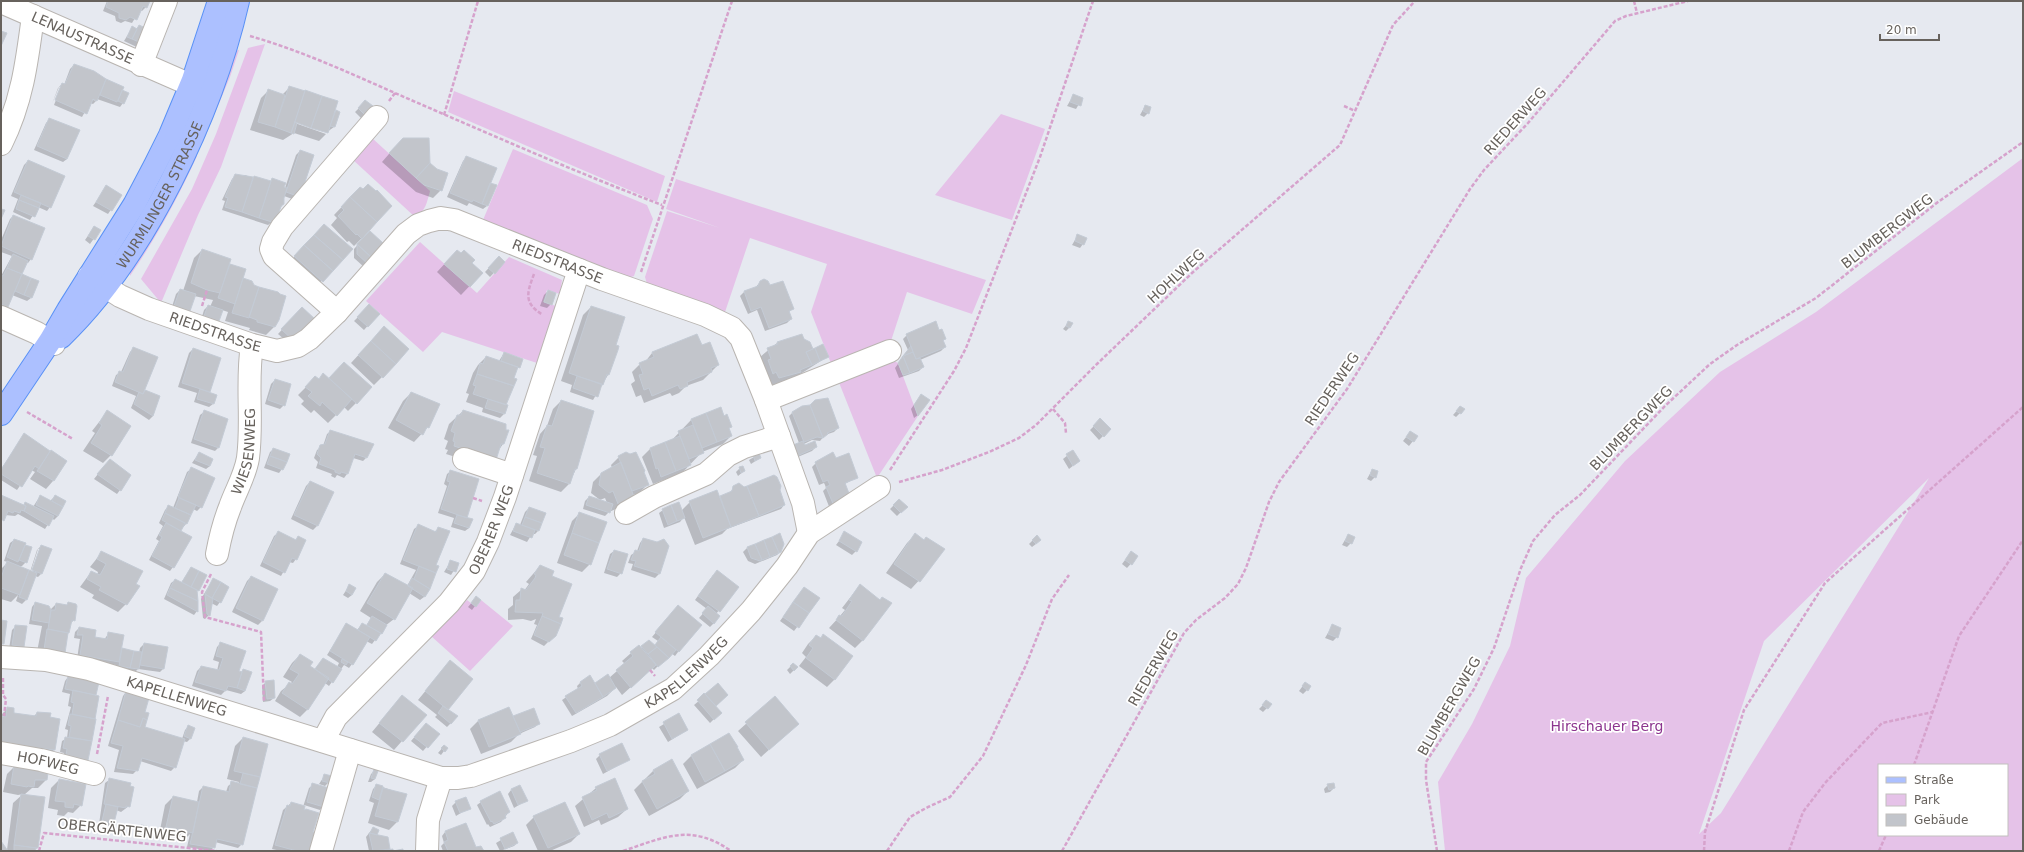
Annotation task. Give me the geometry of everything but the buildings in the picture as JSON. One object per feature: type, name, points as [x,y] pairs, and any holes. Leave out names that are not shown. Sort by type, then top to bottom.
[{"type":"main road","name":"WURMLINGER STRASSE","points":[[200,90],[219,1]]},
{"type":"main road","name":"WURMLINGER STRASSE","points":[[5,407],[98,282],[170,135],[226,48],[238,1]]},
{"type":"street","name":"LENAUSTRASSE","points":[[141,64],[166,1]]},
{"type":"street","name":"LENAUSTRASSE","points":[[1,2],[200,90]]},
{"type":"street","points":[[1,144],[12,118],[24,82],[33,16]]},
{"type":"street","points":[[337,312],[274,256],[272,249],[273,242],[282,227],[308,194],[377,117]]},
{"type":"street","name":"RIEDSTRASSE","points":[[98,282],[149,309],[252,345],[277,351],[298,346],[309,339],[337,312],[406,234],[418,225],[441,218],[454,220],[635,292],[722,321],[732,328],[741,338],[766,400],[803,503],[809,533]]},
{"type":"street","name":"OBERER WEG","points":[[323,742],[336,717],[449,603],[474,571],[494,527],[579,270]]},
{"type":"street","points":[[1,318],[37,333],[52,343]]},
{"type":"street","name":"WIESENWEG","points":[[217,554],[224,522],[244,475],[247,460],[250,430],[248,384],[252,345]]},
{"type":"street","points":[[766,400],[890,351]]},
{"type":"street","points":[[626,513],[654,497],[706,474],[728,455],[744,447],[779,436]]},
{"type":"street","points":[[464,459],[512,475]]},
{"type":"street","name":"KAPELLENWEG","points":[[2,657],[64,663],[111,675],[441,778],[471,776],[571,741],[633,713],[673,688],[709,656],[751,611],[787,566],[809,533],[879,487]]},
{"type":"street","points":[[321,851],[350,750]]},
{"type":"street","name":"HOFWEG","points":[[1,753],[41,760],[94,774]]},
{"type":"street","points":[[426,851],[428,820],[441,778]]},
{"type":"path","points":[[444,114],[478,1]]},
{"type":"path","points":[[635,292],[662,205],[732,1]]},
{"type":"path","points":[[879,487],[909,438],[954,372],[966,348],[1040,157],[1093,1]]},
{"type":"path","name":"HOHLWEG","points":[[879,487],[942,470],[1006,445],[1036,426],[1098,363],[1192,273],[1340,145],[1393,25],[1415,1]]},
{"type":"path","points":[[1634,1],[1637,13]]},
{"type":"path","name":"RIEDERWEG","points":[[1062,851],[1180,639],[1196,620],[1225,598],[1238,584],[1246,568],[1269,502],[1279,482],[1347,389],[1470,189],[1484,170],[1528,123],[1600,37],[1615,22],[1626,16],[1688,1]]},
{"type":"path","points":[[245,35],[292,49],[329,63],[444,114],[662,205]]},
{"type":"path","points":[[1344,106],[1354,111]]},
{"type":"path","name":"BLUMBERGWEG","points":[[1437,851],[1426,780],[1426,762],[1474,689],[1494,648],[1521,568],[1533,541],[1555,515],[1580,495],[1665,406],[1710,364],[1737,345],[1816,298],[1938,202],[2023,142]]},
{"type":"path","points":[[542,254],[528,292],[528,298],[536,311],[562,322]]},
{"type":"path","points":[[203,302],[206,290]]},
{"type":"path","points":[[5,407],[73,439]]},
{"type":"path","points":[[1704,851],[1705,832],[1744,710],[1825,583],[2023,407]]},
{"type":"path","points":[[1054,409],[1066,423],[1066,433]]},
{"type":"path","points":[[473,498],[478,499]]},
{"type":"path","points":[[1914,764],[1959,636],[2023,540]]},
{"type":"path","points":[[217,554],[213,570],[202,592],[205,617],[260,632],[265,708],[264,724]]},
{"type":"path","points":[[887,851],[910,817],[950,797],[966,780],[982,756],[1026,665],[1052,599],[1069,575]]},
{"type":"path","points":[[2,657],[3,695],[6,699],[4,716]]},
{"type":"path","points":[[94,774],[111,675]]},
{"type":"path","points":[[1789,851],[1803,812],[1825,782],[1882,723],[1933,712]]},
{"type":"path","name":"OBERGÄRTENWEG","points":[[39,851],[44,832],[217,851]]},
{"type":"path","points":[[623,851],[653,841],[682,834],[699,834],[720,843],[731,851]]},
{"type":"path","points":[[1879,851],[1886,836]]},
{"type":"green space","points":[[265,44],[221,167],[198,215],[161,303],[141,279],[192,189],[216,134],[248,48]]},
{"type":"green space","points":[[239,50],[230,77],[203,142],[197,139],[231,52]]},
{"type":"green space","points":[[454,91],[665,176],[657,202],[448,112]]},
{"type":"green space","points":[[1001,114],[1045,129],[1012,220],[935,195]]},
{"type":"green space","points":[[372,138],[430,191],[424,209],[419,215],[415,217],[352,159]]},
{"type":"green space","points":[[513,149],[647,205],[653,219],[634,276],[628,278],[483,220]]},
{"type":"green space","points":[[191,153],[197,156],[182,187],[158,232],[130,276],[130,271]]},
{"type":"green space","name":"Hirschauer Berg","points":[[2023,158],[2023,851],[1445,851],[1438,782],[1472,724],[1510,646],[1526,578],[1625,461],[1720,372],[1816,312]],"holes":[[[1929,478],[1721,813],[1699,834],[1764,641]]]},
{"type":"green space","points":[[676,179],[986,280],[972,314],[907,292],[890,344],[832,366],[811,312],[827,264],[750,238],[725,312],[647,284],[645,277],[667,211],[720,228],[666,209]]},
{"type":"green space","points":[[420,242],[477,293],[509,257],[562,280],[560,294],[547,290],[543,302],[556,306],[537,363],[442,332],[423,352],[366,301]]},
{"type":"green space","points":[[890,359],[898,363],[918,416],[877,478],[838,380]]},
{"type":"green space","points":[[467,600],[476,607],[481,600],[513,626],[470,671],[431,636]]}]
